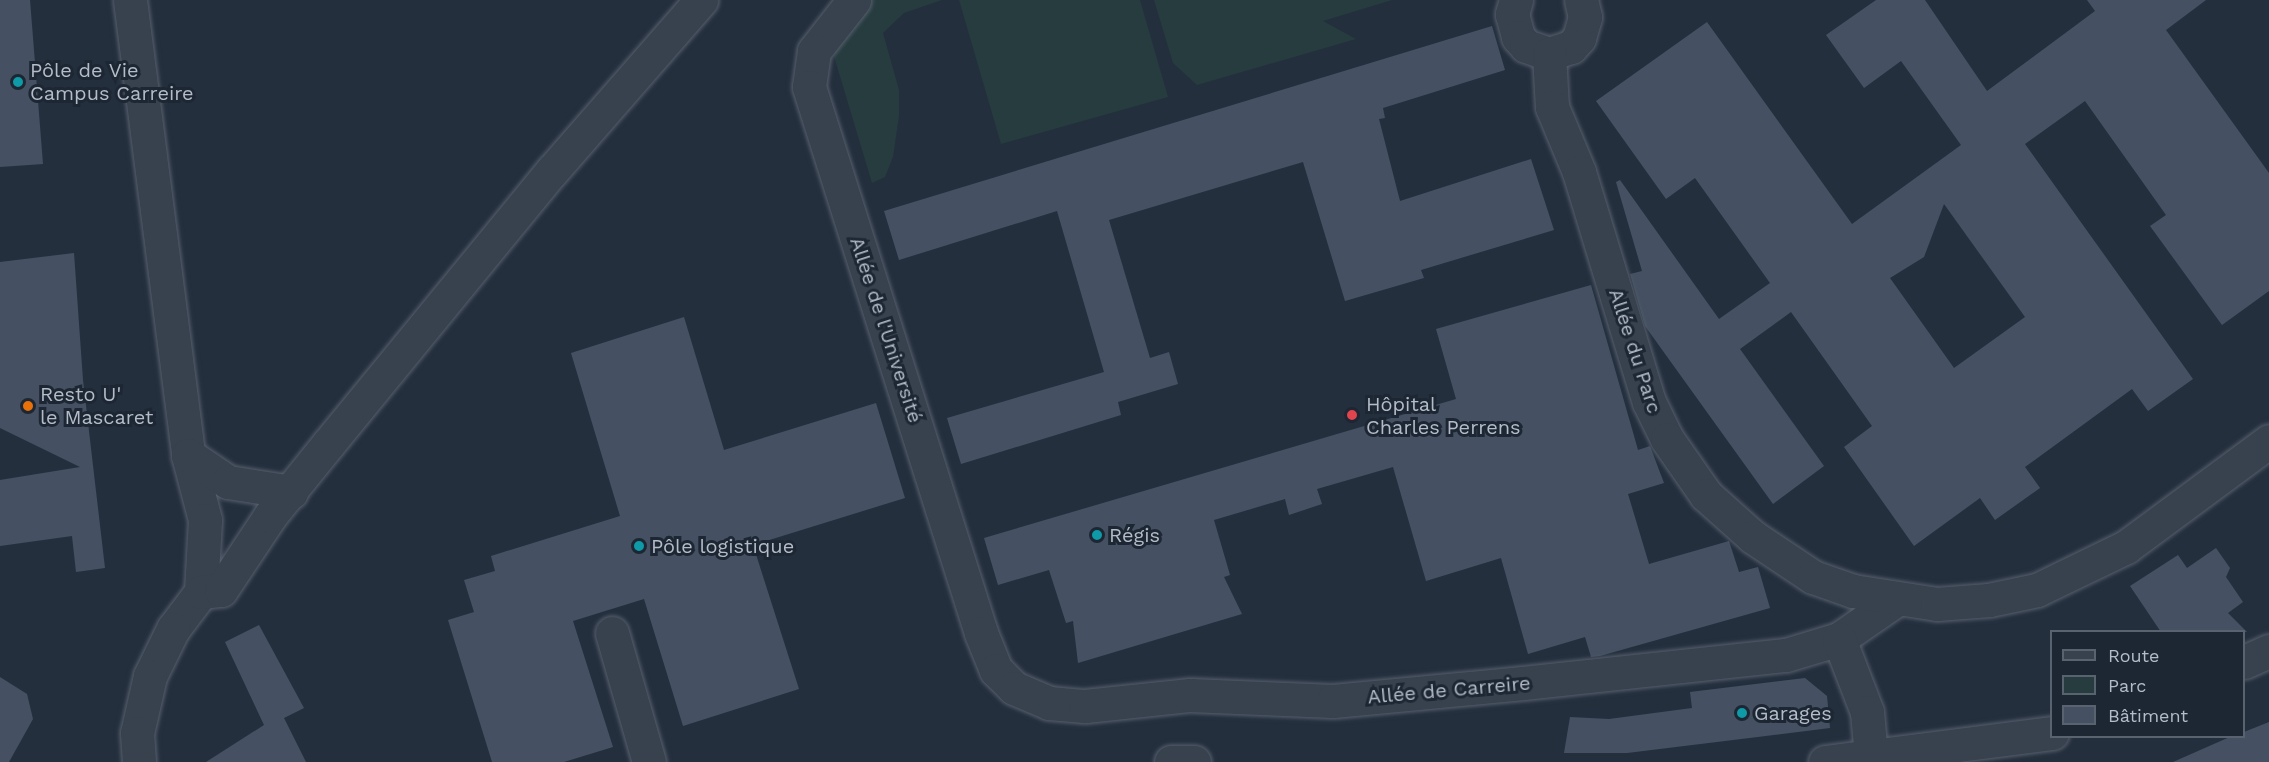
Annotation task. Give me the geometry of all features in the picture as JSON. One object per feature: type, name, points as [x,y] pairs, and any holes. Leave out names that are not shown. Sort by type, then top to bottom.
[{"type":"street","points":[[130,0],[188,455],[205,520],[201,592],[173,629],[150,676],[137,733],[139,762]]},
{"type":"street","points":[[201,592],[221,590],[291,492],[552,171],[701,0]]},
{"type":"street","name":"Allée de l'Université","points":[[854,0],[814,51],[809,87],[996,670]]},
{"type":"street","points":[[1515,1],[1513,26],[1518,37],[1526,46],[1549,54],[1570,47],[1579,38],[1585,17],[1581,0]]},
{"type":"street","name":"Allée du Parc","points":[[1549,54],[1552,107],[1580,172],[1649,402],[1666,439],[1706,495],[1753,537],[1813,577],[1897,599],[1937,604],[1989,600],[2037,590],[2088,569],[2134,541],[2269,441]]},
{"type":"street","points":[[188,455],[228,482],[291,492]]},
{"type":"street","name":"Allée de Carreire","points":[[996,670],[1014,688],[1049,703],[1085,706],[1190,695],[1333,701],[1786,655],[1839,639],[1897,599]]},
{"type":"street","points":[[612,633],[649,762]]},
{"type":"street","points":[[1839,639],[1868,712],[1871,756]]},
{"type":"street","points":[[2245,662],[2269,651]]},
{"type":"street","points":[[1825,762],[2050,733]]},
{"type":"street","points":[[1171,762],[1194,762]]},
{"type":"green space","points":[[870,0],[942,0],[904,13],[883,33],[899,90],[899,116],[893,157],[885,177],[872,183],[833,53]]},
{"type":"green space","points":[[959,0],[1140,0],[1168,97],[1001,144]]},
{"type":"green space","points":[[1154,0],[1392,0],[1323,21],[1356,39],[1197,85],[1173,63]]},
{"type":"building","name":"Pôle de Vie Campus Carreire","points":[[0,0],[30,0],[43,164],[0,167]]},
{"type":"building","points":[[1876,0],[1925,0],[1987,91],[2095,11],[2087,0],[2206,0],[2166,30],[2269,173],[2269,291],[2222,325],[2150,226],[2166,215],[2085,101],[2025,144],[2193,379],[2148,411],[2132,389],[2025,467],[2040,488],[1995,520],[1980,498],[1914,546],[1844,447],[1872,426],[1791,312],[1740,349],[1824,466],[1773,504],[1645,326],[1630,274],[1642,271],[1616,182],[1620,180],[1719,319],[1770,283],[1695,178],[1666,199],[1596,101],[1707,22],[1852,224],[1961,145],[1901,61],[1864,88],[1826,35]],"holes":[[[1944,204],[2025,317],[1954,368],[1890,278],[1924,257]]]},
{"type":"building","points":[[1492,26],[1505,70],[1383,108],[1385,118],[1379,119],[1400,201],[1531,159],[1554,230],[1421,270],[1424,278],[1345,301],[1303,162],[1109,220],[1150,358],[1169,352],[1178,384],[1118,402],[1121,415],[961,464],[947,418],[1104,372],[1057,211],[899,260],[884,211]]},
{"type":"building","name":"Resto U' le Mascaret","points":[[74,253],[83,380],[105,568],[76,572],[72,536],[0,546],[0,480],[80,467],[0,428],[0,262]]},
{"type":"building","points":[[1591,285],[1638,450],[1650,446],[1664,483],[1628,494],[1649,564],[1729,541],[1739,572],[1758,567],[1770,608],[1600,656],[1591,657],[1585,637],[1528,654],[1501,558],[1426,581],[1393,467],[1317,489],[1322,504],[1289,515],[1285,499],[1214,520],[1230,575],[1224,577],[1242,614],[1078,663],[1073,621],[1066,623],[1049,570],[998,585],[984,538],[1456,399],[1436,329]]},
{"type":"building","name":"Pôle logistique","points":[[684,317],[724,450],[876,403],[905,498],[753,545],[799,689],[683,726],[644,599],[573,621],[613,747],[564,762],[492,762],[448,620],[474,612],[464,580],[495,571],[491,556],[620,516],[571,353]]},
{"type":"building","points":[[2216,548],[2230,568],[2226,577],[2243,602],[2228,613],[2245,630],[2160,630],[2130,586],[2178,555],[2187,568]]},
{"type":"building","points":[[259,625],[304,708],[284,718],[306,762],[206,762],[264,725],[225,642]]},
{"type":"building","points":[[0,677],[27,694],[33,719],[9,762],[0,762]]},
{"type":"building","name":"Garages","points":[[1805,678],[1827,696],[1830,728],[1627,753],[1564,753],[1570,717],[1609,719],[1692,708],[1690,692]]},
{"type":"building","points":[[2269,722],[2269,762],[2173,762],[2227,738],[2245,738],[2245,732]]},
{"type":"place","name":"Pôle de Vie Campus Carreire","points":[[18,82]]},
{"type":"place","name":"Resto U' le Mascaret","points":[[28,406]]},
{"type":"place","name":"Hôpital Charles Perrens","points":[[1352,415]]},
{"type":"place","name":"Régis","points":[[1097,535]]},
{"type":"place","name":"Pôle logistique","points":[[639,546]]},
{"type":"place","name":"Garages","points":[[1742,713]]}]
